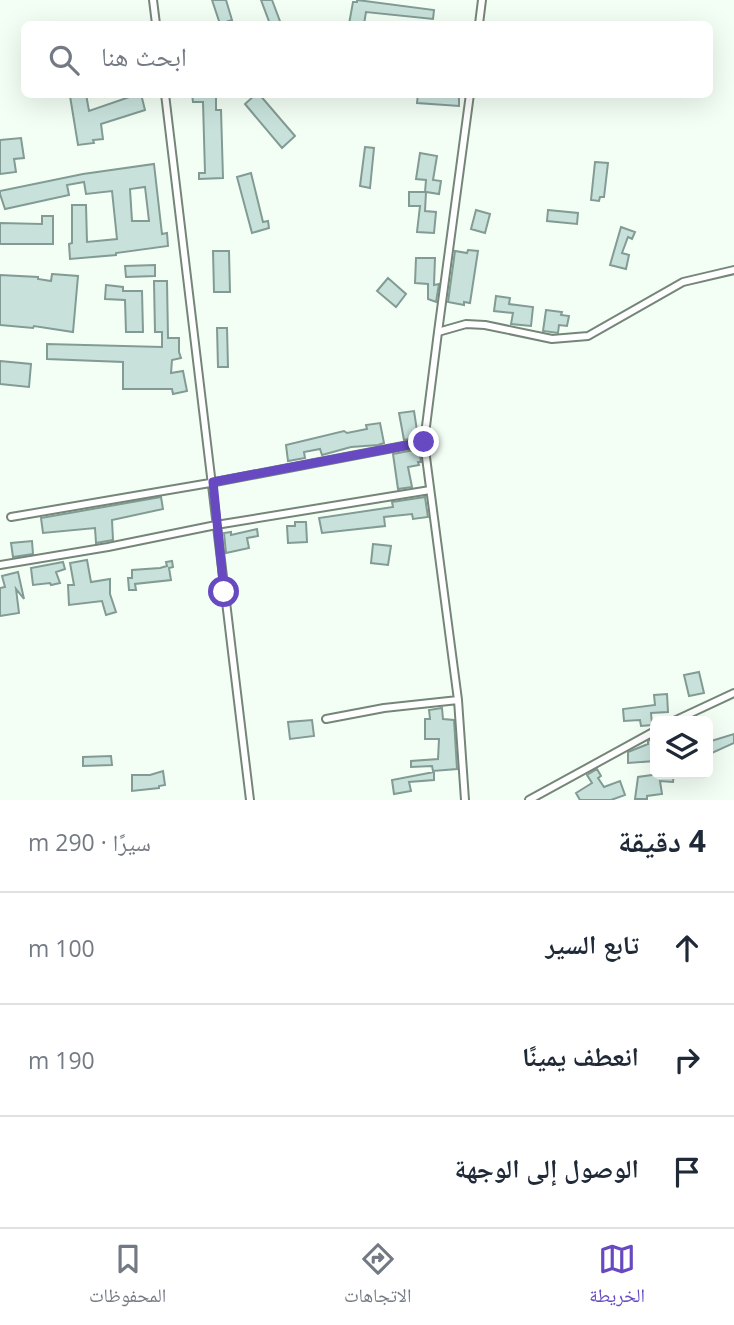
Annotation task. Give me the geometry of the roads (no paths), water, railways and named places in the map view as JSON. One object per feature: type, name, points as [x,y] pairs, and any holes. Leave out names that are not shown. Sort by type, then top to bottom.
[{"type":"street","points":[[153,0],[156,21]]},
{"type":"street","points":[[479,21],[482,0]]},
{"type":"street","points":[[165,98],[250,800]]},
{"type":"street","points":[[465,800],[458,700],[424,442],[469,98]]},
{"type":"street","points":[[438,332],[466,324],[485,324],[552,339],[588,336],[683,282],[734,270]]},
{"type":"street","points":[[11,517],[424,442]]},
{"type":"street","points":[[0,565],[216,525],[429,490]]},
{"type":"street","points":[[685,716],[734,693]]},
{"type":"street","points":[[326,719],[384,708],[458,700]]},
{"type":"street","points":[[529,800],[650,734]]}]
